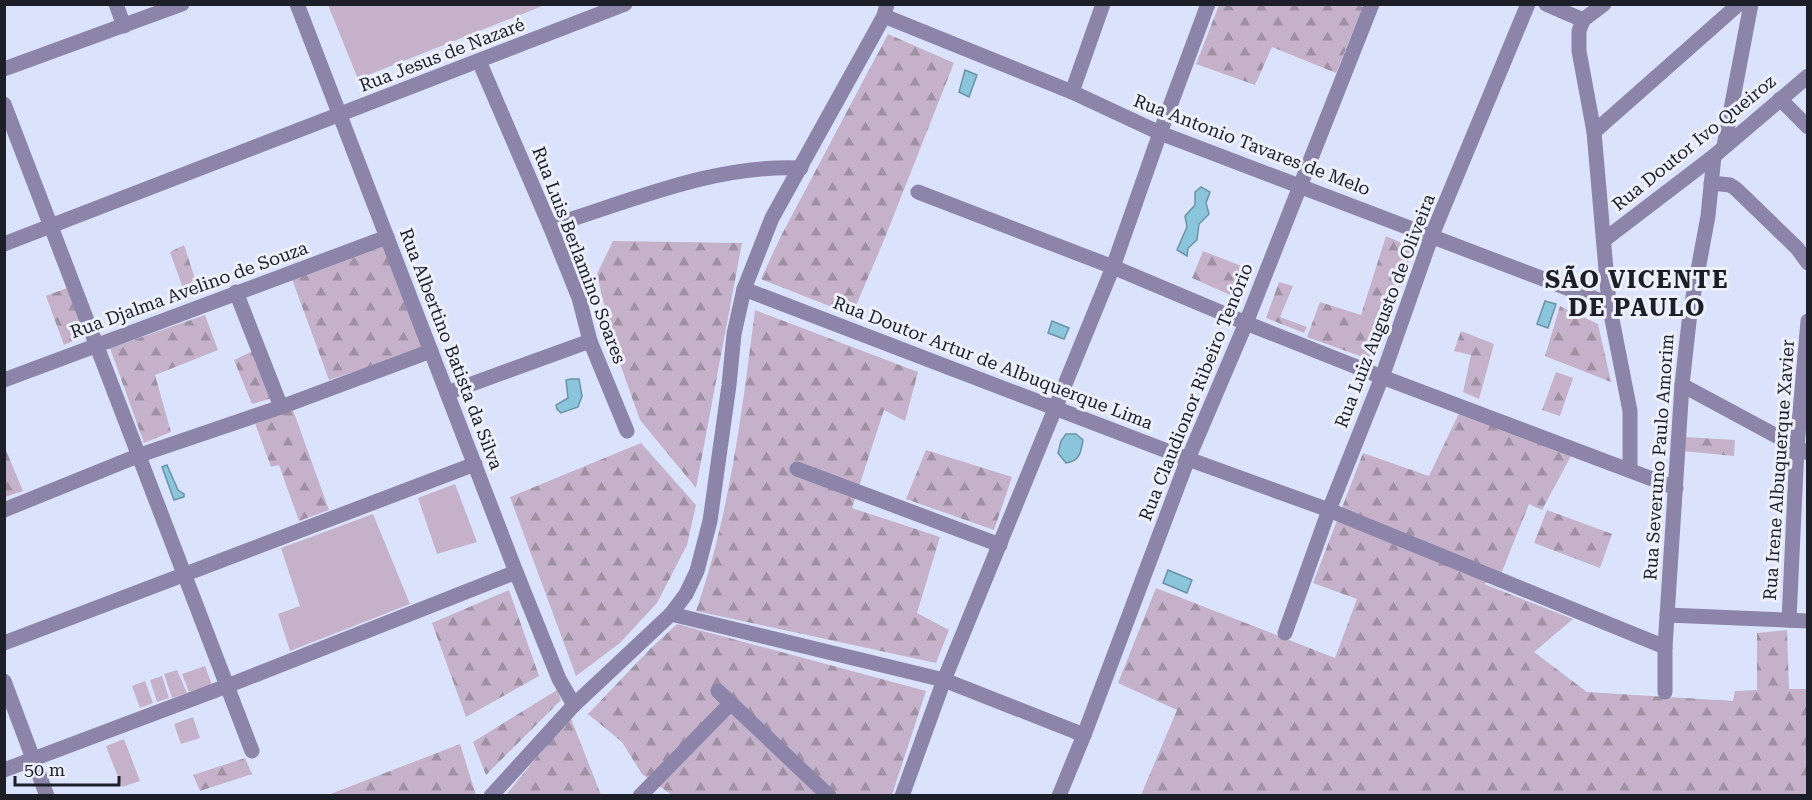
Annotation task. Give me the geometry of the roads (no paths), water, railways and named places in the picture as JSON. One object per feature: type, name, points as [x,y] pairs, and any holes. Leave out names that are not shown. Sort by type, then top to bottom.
[{"type":"street","points":[[116,4],[124,26]]},
{"type":"street","points":[[4,69],[182,4]]},
{"type":"street","name":"Rua Albertino Batista da Silva","points":[[297,4],[516,572],[559,679],[574,705]]},
{"type":"street","points":[[1072,92],[1103,4]]},
{"type":"street","points":[[902,795],[944,680],[1113,267],[1208,4]]},
{"type":"street","name":"Rua Claudionor Ribeiro Tenório","points":[[1059,795],[1084,735],[1188,459],[1245,323],[1372,4]]},
{"type":"street","name":"Rua Luiz Augusto de Oliveira","points":[[1285,633],[1329,510],[1382,377],[1432,235],[1528,4]]},
{"type":"street","points":[[1546,4],[1583,20]]},
{"type":"street","points":[[1604,4],[1583,20],[1579,31],[1579,51],[1594,132],[1609,304],[1630,411],[1630,469]]},
{"type":"street","points":[[1594,132],[1739,4]]},
{"type":"street","name":"Rua Severuno Paulo Amorim","points":[[1665,692],[1665,647],[1682,385],[1690,313],[1708,216],[1711,183],[1751,4]]},
{"type":"street","name":"Rua Jesus de Nazaré","points":[[4,244],[621,5]]},
{"type":"street","points":[[491,795],[574,705],[671,614],[686,594],[698,571],[710,521],[734,334],[744,289],[772,218],[885,10]]},
{"type":"street","name":"Rua Antonio Tavares de Melo","points":[[885,10],[1160,133],[1609,304]]},
{"type":"street","name":"Rua Luis Berlamino Soares","points":[[479,61],[579,298],[590,340],[627,430]]},
{"type":"street","name":"Rua Doutor Ivo Queiroz","points":[[1604,240],[1719,151],[1808,76]]},
{"type":"street","points":[[1780,99],[1808,127]]},
{"type":"street","points":[[4,104],[98,344],[252,751]]},
{"type":"street","points":[[550,226],[697,179],[740,170],[801,168]]},
{"type":"street","points":[[1711,183],[1730,185],[1736,189],[1797,248],[1808,263]]},
{"type":"street","points":[[918,192],[1113,267],[1245,323],[1382,377],[1676,488]]},
{"type":"street","name":"Rua Djalma Avelino de Souza","points":[[4,380],[387,237]]},
{"type":"street","name":"Rua Doutor Artur de Albuquerque Lima","points":[[744,289],[1188,459],[1329,510],[1665,647]]},
{"type":"street","points":[[236,292],[281,407]]},
{"type":"street","name":"Rua Irene Albuquerque Xavier","points":[[1789,620],[1802,450],[1808,321]]},
{"type":"street","points":[[447,393],[590,340]]},
{"type":"street","points":[[4,510],[140,455],[281,407],[431,351]]},
{"type":"street","points":[[1682,385],[1802,450]]},
{"type":"street","points":[[4,644],[475,464]]},
{"type":"street","points":[[797,469],[1000,544]]},
{"type":"street","points":[[4,770],[228,686],[516,572]]},
{"type":"street","points":[[671,614],[944,680],[1084,735]]},
{"type":"street","points":[[1667,615],[1808,621]]},
{"type":"street","points":[[4,681],[46,795]]},
{"type":"street","points":[[717,691],[829,795]]},
{"type":"street","points":[[640,795],[730,704]]},
{"type":"water","points":[[965,70],[977,75],[969,97],[959,92]]},
{"type":"water","points":[[1201,187],[1210,192],[1206,203],[1209,214],[1199,224],[1197,240],[1188,248],[1187,256],[1177,250],[1187,227],[1185,216],[1195,205],[1195,192]]},
{"type":"water","points":[[1545,301],[1556,304],[1548,328],[1537,324]]},
{"type":"water","points":[[1052,321],[1069,328],[1064,339],[1048,333]]},
{"type":"water","points":[[579,379],[582,396],[578,407],[561,413],[556,405],[568,398],[566,380]]},
{"type":"water","points":[[1066,434],[1076,434],[1083,440],[1077,458],[1066,463],[1058,453],[1061,441]]},
{"type":"water","points":[[167,465],[178,490],[184,494],[184,497],[174,500],[162,467]]},
{"type":"water","points":[[1168,570],[1192,580],[1187,593],[1163,583]]},
{"type":"district","name":"SÃO VICENTE DE PAULO","points":[[1637,294]]}]
